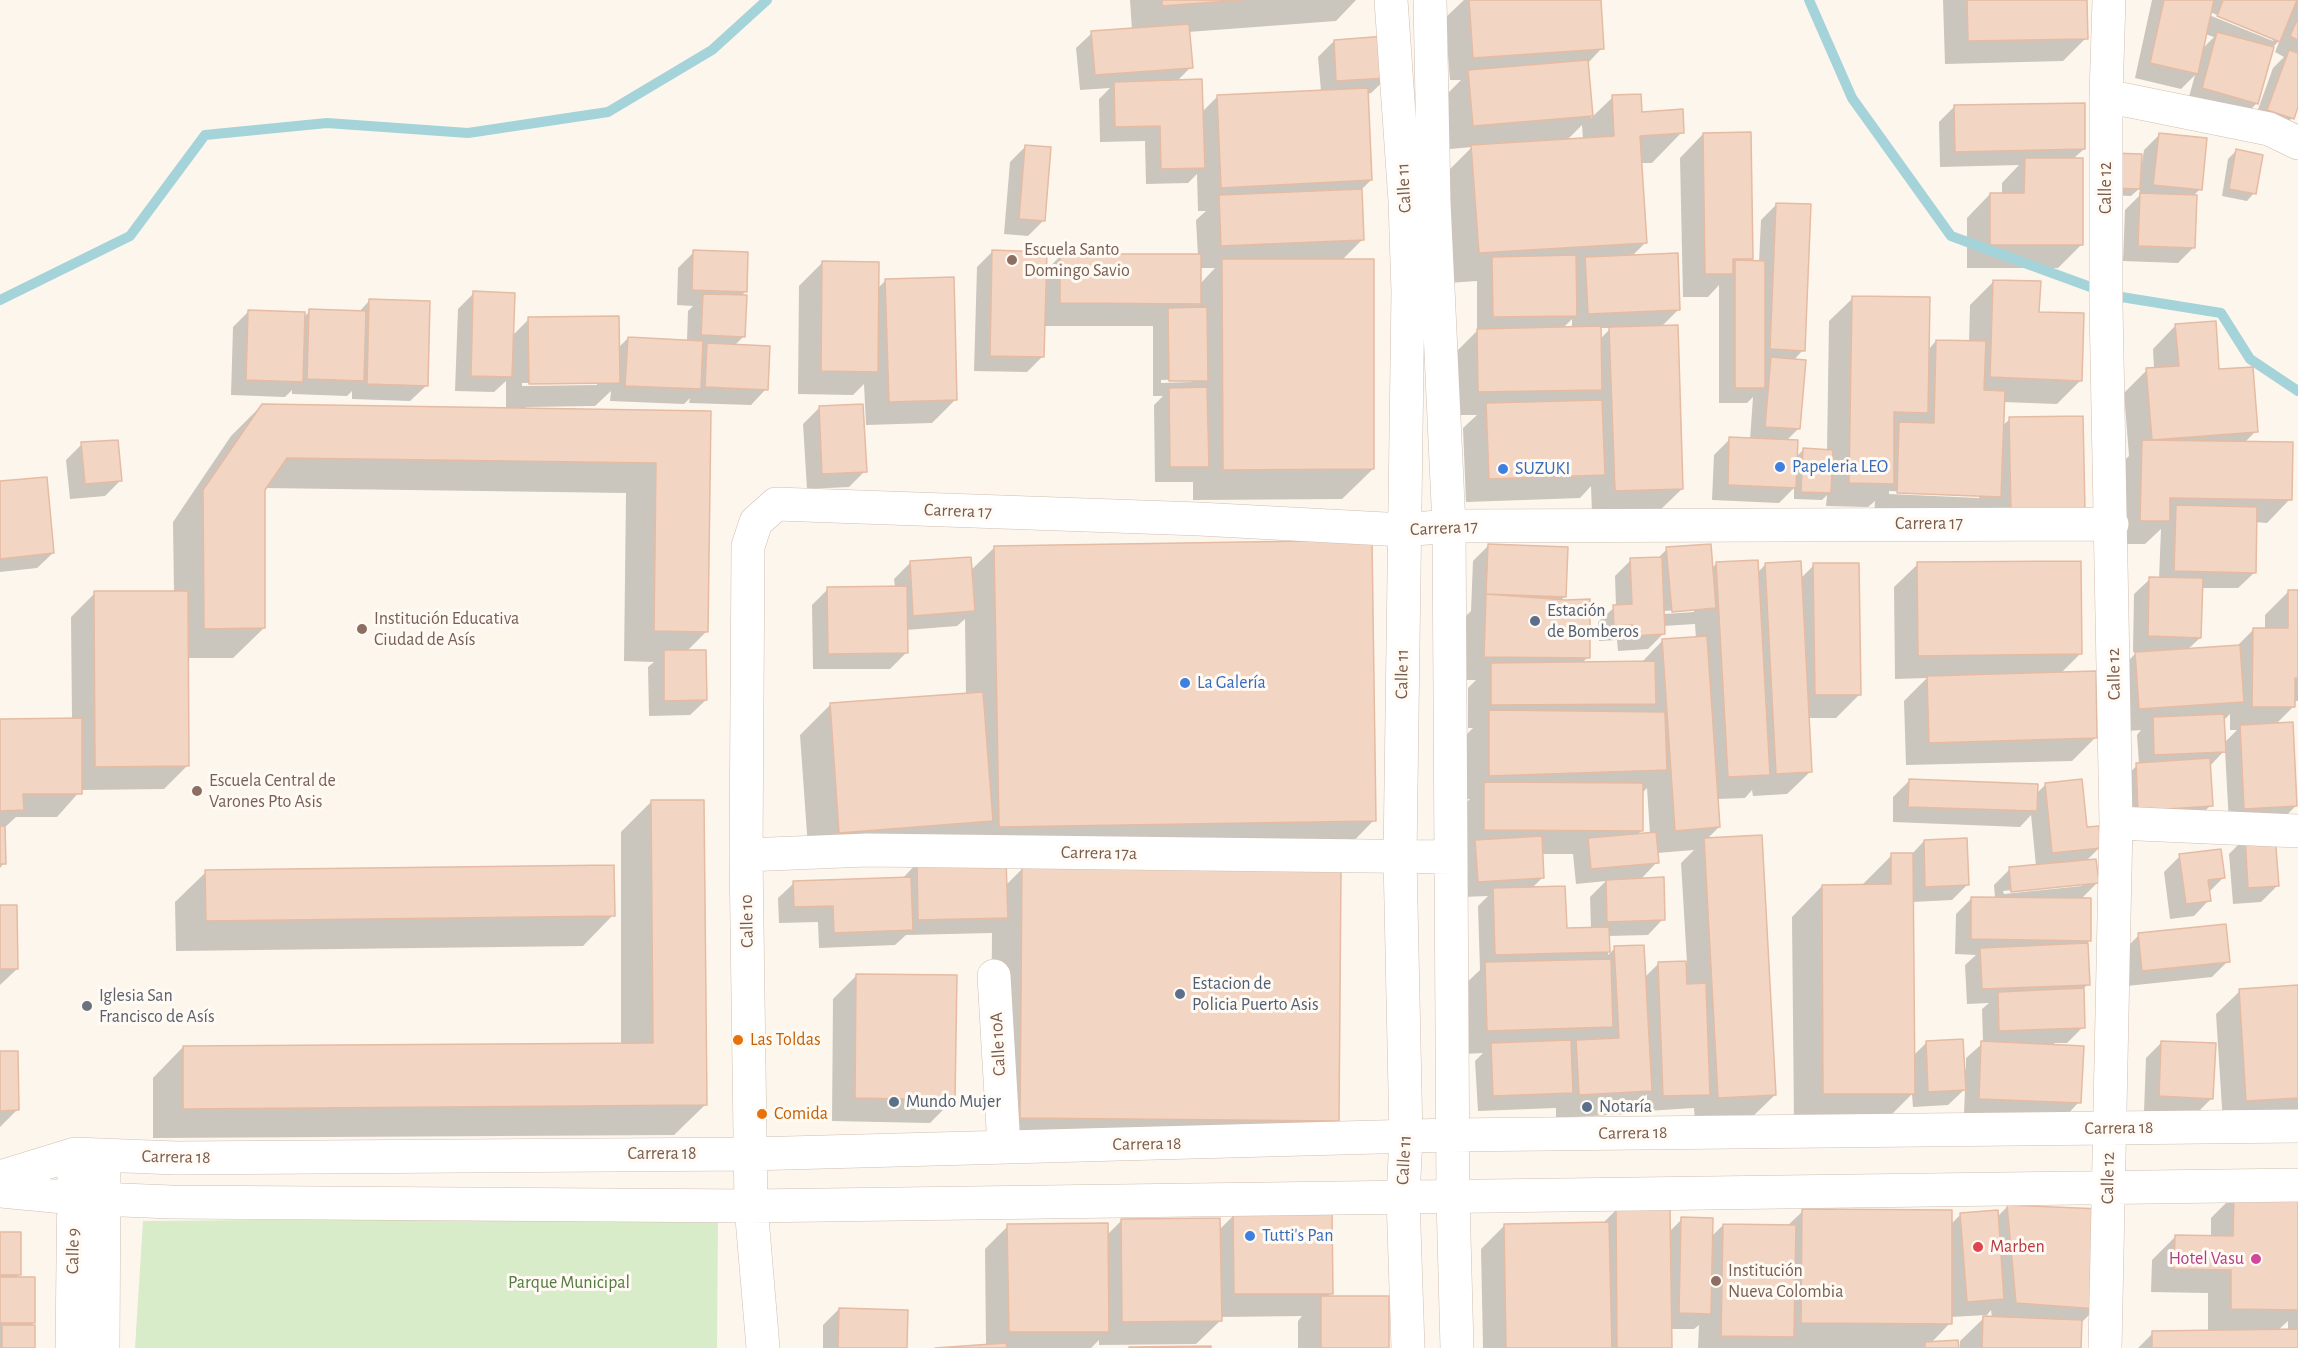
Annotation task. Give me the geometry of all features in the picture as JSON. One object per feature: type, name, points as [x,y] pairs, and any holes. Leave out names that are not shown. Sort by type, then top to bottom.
[{"type":"street","name":"Calle 11","points":[[1391,0],[1419,201],[1423,292],[1449,526],[1452,1136],[1457,1348]]},
{"type":"street","name":"Calle 11","points":[[1419,201],[1430,0]]},
{"type":"street","name":"Calle 12","points":[[2105,1348],[2116,824],[2106,304],[2106,96],[2109,0]]},
{"type":"street","points":[[2106,96],[2269,129],[2298,143]]},
{"type":"street","name":"Calle 11","points":[[1408,1348],[1403,1197],[1406,1138],[1400,857],[1404,530],[1423,292]]},
{"type":"street","name":"Carrera 17","points":[[776,504],[1199,519],[1404,530],[1449,526],[2112,524]]},
{"type":"street","name":"Calle 10","points":[[763,1348],[751,1206],[750,1154],[746,855],[748,546],[756,522],[776,504]]},
{"type":"street","points":[[2116,824],[2298,831]]},
{"type":"street","name":"Carrera 17a","points":[[746,855],[867,850],[1451,857]]},
{"type":"street","name":"Calle 10A","points":[[994,976],[1004,1148]]},
{"type":"street","name":"Carrera 18","points":[[0,1177],[90,1155],[750,1154],[1452,1136],[2298,1126]]},
{"type":"street","name":"Calle 9","points":[[72,1348],[89,1198],[90,1155]]},
{"type":"street","points":[[432,1156],[433,1204]]},
{"type":"street","points":[[0,1191],[171,1202],[751,1206],[2298,1185]]},
{"type":"street","name":"Calle 9","points":[[89,1198],[103,1348]]},
{"type":"green space","name":"Parque Municipal","points":[[718,1216],[717,1348],[135,1348],[143,1221]]},
{"type":"building","points":[[1162,0],[1242,0],[1162,6]]},
{"type":"building","points":[[1469,0],[1601,0],[1604,49],[1473,58]]},
{"type":"building","points":[[1967,0],[2087,0],[2088,39],[1968,41]]},
{"type":"building","points":[[2164,0],[2214,0],[2198,74],[2150,63]]},
{"type":"building","points":[[2223,0],[2297,0],[2280,42],[2217,16]]},
{"type":"building","points":[[2298,18],[2298,40],[2290,36]]},
{"type":"building","points":[[1189,24],[1193,68],[1095,75],[1091,31]]},
{"type":"building","points":[[2217,32],[2274,47],[2258,104],[2202,88]]},
{"type":"building","points":[[1386,36],[1388,78],[1336,81],[1334,40]]},
{"type":"building","points":[[2289,50],[2298,53],[2298,107],[2294,119],[2267,110]]},
{"type":"building","points":[[1588,60],[1593,116],[1473,126],[1468,70]]},
{"type":"building","points":[[1202,79],[1205,168],[1161,169],[1160,126],[1115,127],[1114,82]]},
{"type":"building","points":[[1368,88],[1372,180],[1221,188],[1217,95]]},
{"type":"building","points":[[1641,94],[1642,112],[1683,109],[1684,133],[1640,136],[1647,243],[1479,253],[1471,145],[1614,136],[1612,95]]},
{"type":"building","points":[[2085,103],[2085,149],[1955,152],[1954,105]]},
{"type":"building","points":[[1751,132],[1753,259],[1733,259],[1733,274],[1705,274],[1703,133]]},
{"type":"building","points":[[2159,133],[2207,138],[2202,190],[2153,185]]},
{"type":"building","points":[[1025,145],[1051,147],[1045,221],[1019,219]]},
{"type":"building","points":[[2236,149],[2263,155],[2256,194],[2229,189]]},
{"type":"building","points":[[2111,153],[2142,154],[2140,189],[2110,188]]},
{"type":"building","points":[[2025,158],[2083,158],[2083,245],[1990,245],[1990,193],[2024,193]]},
{"type":"building","points":[[1362,189],[1364,240],[1221,246],[1219,195]]},
{"type":"building","points":[[2140,193],[2197,195],[2195,248],[2138,246]]},
{"type":"building","points":[[1776,203],[1811,204],[1805,351],[1770,349]]},
{"type":"building","points":[[693,250],[748,252],[747,292],[692,290]]},
{"type":"building","points":[[992,250],[1047,252],[1044,357],[990,356]]},
{"type":"building","points":[[1678,253],[1680,310],[1588,314],[1585,257]]},
{"type":"building","points":[[1060,254],[1201,254],[1201,304],[1060,303]]},
{"type":"building","points":[[1576,255],[1577,316],[1493,317],[1492,257]]},
{"type":"building","points":[[1222,259],[1374,259],[1374,469],[1223,470]]},
{"type":"building","points":[[1735,260],[1765,261],[1765,388],[1735,388]]},
{"type":"building","points":[[822,261],[879,262],[878,372],[821,371]]},
{"type":"building","points":[[954,277],[957,400],[889,402],[885,279]]},
{"type":"building","points":[[1993,280],[2041,281],[2039,312],[2084,313],[2082,381],[1990,377]]},
{"type":"building","points":[[473,291],[515,293],[512,377],[471,376]]},
{"type":"building","points":[[703,294],[747,295],[745,337],[701,335]]},
{"type":"building","points":[[1852,296],[1930,297],[1928,413],[1894,412],[1894,484],[1849,483]]},
{"type":"building","points":[[369,299],[430,301],[428,386],[367,384]]},
{"type":"building","points":[[1207,307],[1208,381],[1169,381],[1168,308]]},
{"type":"building","points":[[309,309],[366,311],[364,381],[307,379]]},
{"type":"building","points":[[248,310],[305,312],[303,382],[246,380]]},
{"type":"building","points":[[619,316],[620,383],[529,384],[528,317]]},
{"type":"building","points":[[2216,321],[2219,369],[2253,367],[2258,432],[2152,440],[2146,368],[2179,366],[2175,324]]},
{"type":"building","points":[[1678,325],[1683,489],[1615,491],[1609,327]]},
{"type":"building","points":[[1601,326],[1602,390],[1478,392],[1477,329]]},
{"type":"building","points":[[628,337],[703,341],[701,389],[625,386]]},
{"type":"building","points":[[1936,340],[1986,341],[1984,390],[2005,391],[2001,497],[1897,493],[1899,422],[1934,423]]},
{"type":"building","points":[[707,343],[770,346],[768,390],[705,387]]},
{"type":"building","points":[[1771,357],[1806,360],[1800,429],[1765,427]]},
{"type":"building","points":[[1207,387],[1209,467],[1170,467],[1169,388]]},
{"type":"building","points":[[1602,400],[1605,475],[1489,479],[1486,403]]},
{"type":"building","points":[[262,404],[711,411],[708,632],[654,631],[656,463],[287,458],[265,490],[265,628],[204,629],[203,490]]},
{"type":"building","points":[[863,404],[867,472],[822,474],[819,406]]},
{"type":"building","points":[[2083,416],[2085,510],[2011,512],[2009,417]]},
{"type":"building","points":[[1729,437],[1798,440],[1796,488],[1728,485]]},
{"type":"building","points":[[118,440],[122,481],[85,484],[81,442]]},
{"type":"building","points":[[2142,440],[2293,442],[2292,500],[2170,498],[2170,521],[2140,521]]},
{"type":"building","points":[[1803,448],[1833,450],[1831,493],[1801,492]]},
{"type":"building","points":[[47,477],[54,553],[0,559],[0,481]]},
{"type":"building","points":[[2176,505],[2257,507],[2256,573],[2174,571]]},
{"type":"building","name":"La Galería","points":[[1372,540],[1376,821],[999,827],[994,546]]},
{"type":"building","points":[[1488,544],[1568,547],[1566,597],[1486,594]]},
{"type":"building","points":[[1711,544],[1716,608],[1672,612],[1666,547]]},
{"type":"building","points":[[971,557],[975,611],[913,616],[910,561]]},
{"type":"building","points":[[1662,557],[1665,634],[1633,636],[1633,625],[1614,626],[1613,605],[1632,604],[1630,558]]},
{"type":"building","points":[[1758,560],[1770,775],[1728,777],[1716,562]]},
{"type":"building","points":[[1801,561],[1812,772],[1776,774],[1765,563]]},
{"type":"building","points":[[2081,561],[2082,654],[1918,656],[1917,562]]},
{"type":"building","points":[[1813,563],[1859,563],[1861,695],[1815,695]]},
{"type":"building","points":[[2149,577],[2203,578],[2201,638],[2148,636]]},
{"type":"building","points":[[907,586],[908,653],[828,654],[827,587]]},
{"type":"building","points":[[2288,590],[2298,590],[2298,678],[2295,678],[2295,707],[2252,707],[2253,628],[2288,628]]},
{"type":"building","points":[[94,591],[188,591],[189,766],[95,767]]},
{"type":"building","points":[[1486,594],[1566,600],[1590,599],[1590,658],[1484,657]]},
{"type":"building","points":[[1707,636],[1720,827],[1675,831],[1662,639]]},
{"type":"building","points":[[2240,645],[2244,702],[2139,709],[2135,652]]},
{"type":"building","points":[[664,650],[706,650],[707,700],[664,701]]},
{"type":"building","points":[[1655,661],[1656,704],[1491,705],[1491,663]]},
{"type":"building","points":[[2096,671],[2097,738],[1929,743],[1927,676]]},
{"type":"building","points":[[983,692],[993,821],[839,833],[830,703]]},
{"type":"building","points":[[1489,710],[1665,712],[1667,770],[1489,776]]},
{"type":"building","points":[[2224,714],[2226,752],[2154,755],[2153,717]]},
{"type":"building","points":[[82,718],[82,794],[23,794],[24,810],[0,811],[0,719]]},
{"type":"building","points":[[2293,722],[2297,806],[2244,809],[2240,725]]},
{"type":"building","points":[[2210,758],[2213,806],[2138,811],[2136,763]]},
{"type":"building","points":[[1909,779],[2038,784],[2037,811],[1908,807]]},
{"type":"building","points":[[2082,779],[2087,827],[2099,826],[2101,848],[2052,853],[2045,783]]},
{"type":"building","points":[[1484,782],[1643,783],[1643,831],[1484,830]]},
{"type":"building","points":[[651,800],[704,800],[707,1105],[183,1109],[183,1046],[653,1043]]},
{"type":"building","points":[[0,826],[5,826],[6,864],[0,864]]},
{"type":"building","points":[[1656,832],[1659,863],[1591,869],[1588,838]]},
{"type":"building","points":[[1762,835],[1776,1095],[1718,1098],[1704,838]]},
{"type":"building","points":[[2275,835],[2279,886],[2248,888],[2245,836]]},
{"type":"building","points":[[1542,836],[1544,878],[1478,882],[1475,840]]},
{"type":"building","points":[[1967,838],[1969,885],[1925,887],[1924,840]]},
{"type":"building","points":[[2221,849],[2225,878],[2208,880],[2211,901],[2186,904],[2179,854]]},
{"type":"building","points":[[1891,853],[1913,853],[1915,1094],[1823,1094],[1822,885],[1891,884]]},
{"type":"building","points":[[2096,859],[2099,883],[2011,892],[2009,867]]},
{"type":"building","points":[[1006,860],[1008,918],[918,920],[917,862]]},
{"type":"building","points":[[614,865],[615,916],[206,921],[205,870]]},
{"type":"building","name":"Estacion de Policia Puerto Asis","points":[[1022,867],[1341,870],[1339,1121],[1020,1118]]},
{"type":"building","points":[[911,877],[913,930],[834,933],[833,906],[794,907],[793,881]]},
{"type":"building","points":[[1664,877],[1665,920],[1607,922],[1606,880]]},
{"type":"building","points":[[1565,886],[1567,928],[1609,927],[1610,952],[1495,955],[1493,888]]},
{"type":"building","points":[[1971,897],[2091,898],[2091,941],[1971,939]]},
{"type":"building","points":[[0,905],[17,905],[18,969],[0,969]]},
{"type":"building","points":[[2226,924],[2230,962],[2142,971],[2138,933]]},
{"type":"building","points":[[2088,943],[2090,985],[1982,989],[1980,948]]},
{"type":"building","points":[[1644,945],[1652,1091],[1579,1095],[1576,1040],[1619,1038],[1614,946]]},
{"type":"building","points":[[1611,959],[1613,1027],[1487,1031],[1485,962]]},
{"type":"building","points":[[1686,961],[1687,984],[1706,983],[1710,1095],[1663,1096],[1658,962]]},
{"type":"building","points":[[856,974],[957,975],[955,1100],[855,1098]]},
{"type":"building","points":[[2298,985],[2298,1098],[2246,1101],[2239,989]]},
{"type":"building","points":[[2084,988],[2085,1028],[1999,1031],[1998,992]]},
{"type":"building","points":[[1963,1039],[1966,1090],[1928,1092],[1926,1041]]},
{"type":"building","points":[[1571,1040],[1573,1093],[1493,1096],[1491,1043]]},
{"type":"building","points":[[1981,1041],[2084,1046],[2081,1103],[1979,1099]]},
{"type":"building","points":[[2161,1041],[2216,1043],[2213,1099],[2159,1096]]},
{"type":"building","points":[[0,1051],[18,1051],[19,1110],[0,1111]]},
{"type":"building","points":[[2234,1193],[2298,1194],[2298,1310],[2231,1309],[2231,1270],[2174,1269],[2175,1235],[2233,1236]]},
{"type":"building","points":[[2007,1205],[2101,1209],[2097,1309],[2016,1303]]},
{"type":"building","points":[[1616,1207],[1670,1207],[1672,1348],[1617,1348]]},
{"type":"building","points":[[1802,1209],[1952,1210],[1952,1324],[1801,1323]]},
{"type":"building","points":[[1998,1210],[2004,1299],[1967,1302],[1960,1213]]},
{"type":"building","points":[[1332,1213],[1333,1294],[1234,1294],[1233,1214]]},
{"type":"building","points":[[1681,1217],[1713,1218],[1711,1314],[1679,1313]]},
{"type":"building","points":[[1220,1218],[1222,1321],[1122,1322],[1121,1219]]},
{"type":"building","points":[[1609,1222],[1612,1348],[1506,1348],[1504,1224]]},
{"type":"building","points":[[1108,1223],[1109,1332],[1009,1332],[1007,1224]]},
{"type":"building","points":[[1723,1224],[1796,1225],[1794,1337],[1721,1336]]},
{"type":"building","points":[[0,1232],[21,1232],[21,1275],[0,1275]]},
{"type":"building","points":[[0,1277],[35,1277],[35,1323],[0,1323]]},
{"type":"building","points":[[1321,1296],[1389,1296],[1389,1348],[1321,1348]]},
{"type":"building","points":[[839,1308],[908,1310],[907,1348],[838,1348]]},
{"type":"building","points":[[1983,1316],[2082,1320],[2081,1348],[1982,1348]]},
{"type":"building","points":[[2,1325],[35,1325],[35,1348],[2,1348]]},
{"type":"building","points":[[2298,1329],[2298,1348],[2152,1348],[2152,1331]]},
{"type":"building","points":[[1958,1340],[1959,1348],[1925,1348],[1925,1342]]},
{"type":"building","points":[[1006,1343],[1007,1348],[935,1348]]},
{"type":"building","points":[[1211,1346],[1211,1348],[1129,1348],[1129,1347]]},
{"type":"waterway","points":[[0,300],[130,236],[205,135],[327,123],[468,133],[608,112],[712,50],[767,0]]},
{"type":"waterway","points":[[1809,0],[1852,98],[1951,236],[2115,296],[2221,313],[2250,359],[2298,391]]},
{"type":"place","name":"Escuela Santo Domingo Savio","points":[[1012,260]]},
{"type":"place","name":"Papeleria LEO","points":[[1780,467]]},
{"type":"place","name":"SUZUKI","points":[[1503,469]]},
{"type":"place","name":"Estación de Bomberos","points":[[1535,621]]},
{"type":"place","name":"Institución Educativa Ciudad de Asís","points":[[362,629]]},
{"type":"place","name":"La Galería","points":[[1185,683]]},
{"type":"place","name":"Escuela Central de Varones Pto Asis","points":[[197,791]]},
{"type":"place","name":"Estacion de Policia Puerto Asis","points":[[1180,994]]},
{"type":"place","name":"Iglesia San Francisco de Asís","points":[[87,1006]]},
{"type":"place","name":"Las Toldas","points":[[738,1040]]},
{"type":"place","name":"Mundo Mujer","points":[[894,1102]]},
{"type":"place","name":"Notaría","points":[[1587,1107]]},
{"type":"place","name":"Comida","points":[[762,1114]]},
{"type":"place","name":"Tutti's Pan","points":[[1250,1236]]},
{"type":"place","name":"Marben","points":[[1978,1247]]},
{"type":"place","name":"Hotel Vasu","points":[[2256,1259]]},
{"type":"place","name":"Institución Nueva Colombia","points":[[1716,1281]]}]
